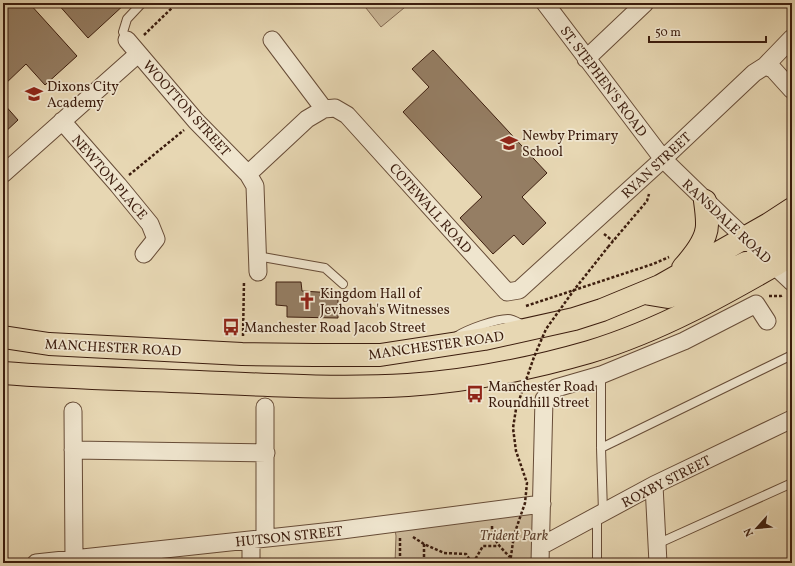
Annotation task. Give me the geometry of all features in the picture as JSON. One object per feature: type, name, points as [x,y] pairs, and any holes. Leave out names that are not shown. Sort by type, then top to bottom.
[{"type":"main road","points":[[676,276],[700,247],[708,225],[705,200]]},
{"type":"main road","name":"MANCHESTER ROAD","points":[[3,337],[49,344],[242,354],[314,355],[380,355],[491,338],[574,319],[602,310],[660,286],[769,224],[792,209]]},
{"type":"main road","points":[[745,238],[757,243],[772,243],[792,233]]},
{"type":"main road","points":[[642,293],[668,297],[706,282],[746,263],[783,260]]},
{"type":"main road","points":[[3,372],[59,377],[327,387],[409,385],[483,377],[548,363],[635,336],[687,314],[783,260]]},
{"type":"street","name":"ST. STEPHEN'S ROAD","points":[[545,3],[663,159]]},
{"type":"street","points":[[586,59],[645,3]]},
{"type":"street","name":"RYAN STREET","points":[[519,290],[663,159],[754,72],[765,66],[792,38]]},
{"type":"street","points":[[253,269],[255,186],[248,174],[307,119],[324,109],[272,40]]},
{"type":"street","name":"WOOTTON STREET","points":[[132,47],[196,121],[248,174]]},
{"type":"street","points":[[3,174],[62,121],[132,47]]},
{"type":"street","points":[[765,66],[773,69],[792,90]]},
{"type":"street","name":"COTEWALL ROAD","points":[[324,109],[335,108],[347,115],[507,292],[519,290]]},
{"type":"street","name":"NEWTON PLACE","points":[[62,121],[118,184],[150,224],[156,239],[144,254]]},
{"type":"street","name":"RANSDALE ROAD","points":[[663,159],[745,238],[783,260],[788,287]]},
{"type":"street","points":[[540,555],[544,399],[556,388],[601,375],[684,341],[756,304],[767,321]]},
{"type":"street","points":[[251,563],[258,539],[266,453],[266,407]]},
{"type":"street","points":[[72,411],[74,559]]},
{"type":"street","name":"ROXBY STREET","points":[[540,555],[600,515],[654,485],[792,419]]},
{"type":"street","points":[[73,450],[266,453]]},
{"type":"street","points":[[654,485],[658,563]]},
{"type":"street","name":"HUTSON STREET","points":[[36,563],[74,559],[110,559],[542,504]]},
{"type":"lane","points":[[132,47],[123,32],[127,19],[142,3]]},
{"type":"lane","points":[[253,269],[325,268],[343,284]]},
{"type":"lane","points":[[601,448],[792,355]]},
{"type":"lane","points":[[598,563],[600,515],[601,375]]},
{"type":"lane","points":[[657,544],[792,483]]},
{"type":"path","points":[[132,47],[176,3]]},
{"type":"path","points":[[118,184],[196,121]]},
{"type":"path","points":[[510,563],[514,535],[525,503],[527,483],[516,451],[513,428],[516,408],[534,356],[546,329],[574,290],[647,201],[651,190]]},
{"type":"path","points":[[519,290],[522,307],[653,264],[675,255]]},
{"type":"path","points":[[242,354],[253,269]]},
{"type":"path","points":[[766,295],[781,296],[788,287]]},
{"type":"path","points":[[510,557],[498,546],[492,534],[493,519],[513,508]]},
{"type":"path","points":[[400,535],[400,563]]},
{"type":"path","points":[[424,563],[424,544],[444,553],[466,554],[472,563],[483,546],[498,546]]},
{"type":"green space","points":[[362,3],[410,3],[381,27]]},
{"type":"green space","name":"Trident Park","points":[[542,504],[540,563],[395,563],[396,536],[394,523]]},
{"type":"building","points":[[3,3],[29,3],[77,56],[45,85],[26,64],[3,86]]},
{"type":"building","points":[[57,3],[126,3],[88,38]]},
{"type":"building","points":[[433,50],[547,173],[522,197],[546,223],[523,245],[514,235],[493,254],[460,218],[482,197],[403,112],[429,87],[412,69]]},
{"type":"building","points":[[3,103],[18,120],[3,134]]},
{"type":"building","name":"Kingdom Hall of Jevhovah's Witnesses","points":[[276,282],[301,282],[302,291],[334,293],[334,297],[338,297],[338,318],[287,317],[287,306],[276,305]]},
{"type":"place","name":"Dixons City Academy","points":[[34,94]]},
{"type":"place","name":"Newby Primary School","points":[[509,143]]},
{"type":"place","name":"Kingdom Hall of Jevhovah's Witnesses","points":[[307,301]]},
{"type":"place","name":"Manchester Road Jacob Street","points":[[231,327]]},
{"type":"place","name":"Manchester Road Roundhill Street","points":[[475,394]]}]
